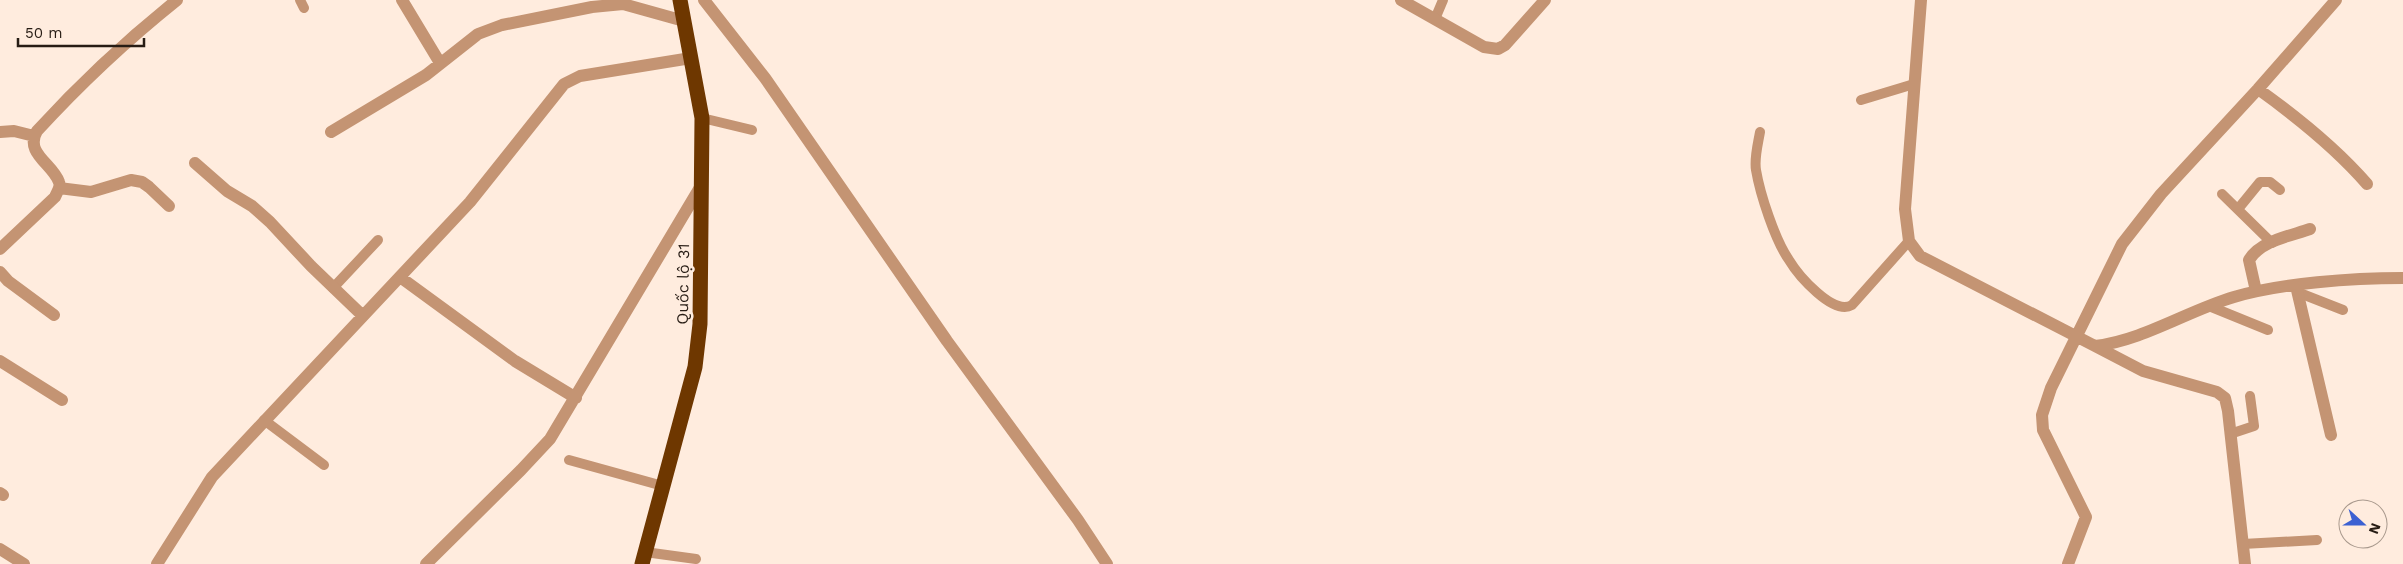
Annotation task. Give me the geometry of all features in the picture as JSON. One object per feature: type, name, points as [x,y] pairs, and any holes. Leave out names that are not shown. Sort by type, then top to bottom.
[{"type":"highway","name":"Quốc lộ 31","points":[[643,558],[695,367],[700,324],[702,118],[680,0]]},
{"type":"street","points":[[0,249],[55,197],[59,188],[58,179],[39,158],[34,144],[34,136],[91,74],[177,0]]},
{"type":"street","points":[[402,0],[440,63]]},
{"type":"street","points":[[704,0],[765,78],[947,341],[1078,520],[1107,564]]},
{"type":"street","points":[[1401,0],[1484,47],[1498,49],[1505,45],[1546,0]]},
{"type":"street","points":[[1921,0],[1905,210],[1909,241],[1920,256],[2077,338],[2143,370],[2171,381],[2216,392],[2225,398],[2245,564]]},
{"type":"street","points":[[2068,564],[2086,517],[2043,430],[2042,415],[2051,388],[2122,244],[2161,194],[2258,89],[2336,0]]},
{"type":"street","points":[[331,132],[426,75],[478,34],[502,25],[592,7],[623,4],[684,21]]},
{"type":"street","points":[[157,564],[212,477],[470,202],[564,84],[580,76],[691,58]]},
{"type":"street","points":[[2258,89],[2303,121],[2351,165],[2367,184]]},
{"type":"street","points":[[0,132],[14,131],[34,136]]},
{"type":"street","points":[[196,162],[227,190],[264,216],[333,288],[363,316]]},
{"type":"street","points":[[59,188],[91,192],[131,180],[142,182],[169,206]]},
{"type":"street","points":[[426,564],[550,439],[702,184]]},
{"type":"street","points":[[2256,291],[2249,260],[2252,254],[2272,243],[2310,230]]},
{"type":"street","points":[[0,272],[8,281],[54,315]]},
{"type":"street","points":[[400,277],[515,361],[576,398]]},
{"type":"street","points":[[2095,346],[2116,344],[2210,306],[2256,291],[2296,289],[2403,278]]},
{"type":"street","points":[[2296,289],[2331,435]]},
{"type":"street","points":[[0,361],[62,400]]},
{"type":"street","points":[[0,548],[24,564]]},
{"type":"lane","points":[[1435,19],[1443,0]]},
{"type":"lane","points":[[1861,100],[1914,84]]},
{"type":"lane","points":[[702,118],[752,130]]},
{"type":"lane","points":[[1760,132],[1756,169],[1775,233],[1789,260],[1827,302],[1838,307],[1847,308],[1852,305],[1909,241]]},
{"type":"lane","points":[[2238,209],[2260,182],[2270,182],[2280,190]]},
{"type":"lane","points":[[2222,194],[2272,243]]},
{"type":"lane","points":[[333,288],[378,240]]},
{"type":"lane","points":[[2296,289],[2343,310]]},
{"type":"lane","points":[[2210,306],[2268,330]]},
{"type":"lane","points":[[2230,434],[2254,426],[2250,396]]},
{"type":"lane","points":[[264,420],[324,465]]},
{"type":"lane","points":[[568,460],[663,486]]},
{"type":"lane","points":[[2243,544],[2317,540]]},
{"type":"lane","points":[[643,558],[696,559]]}]
